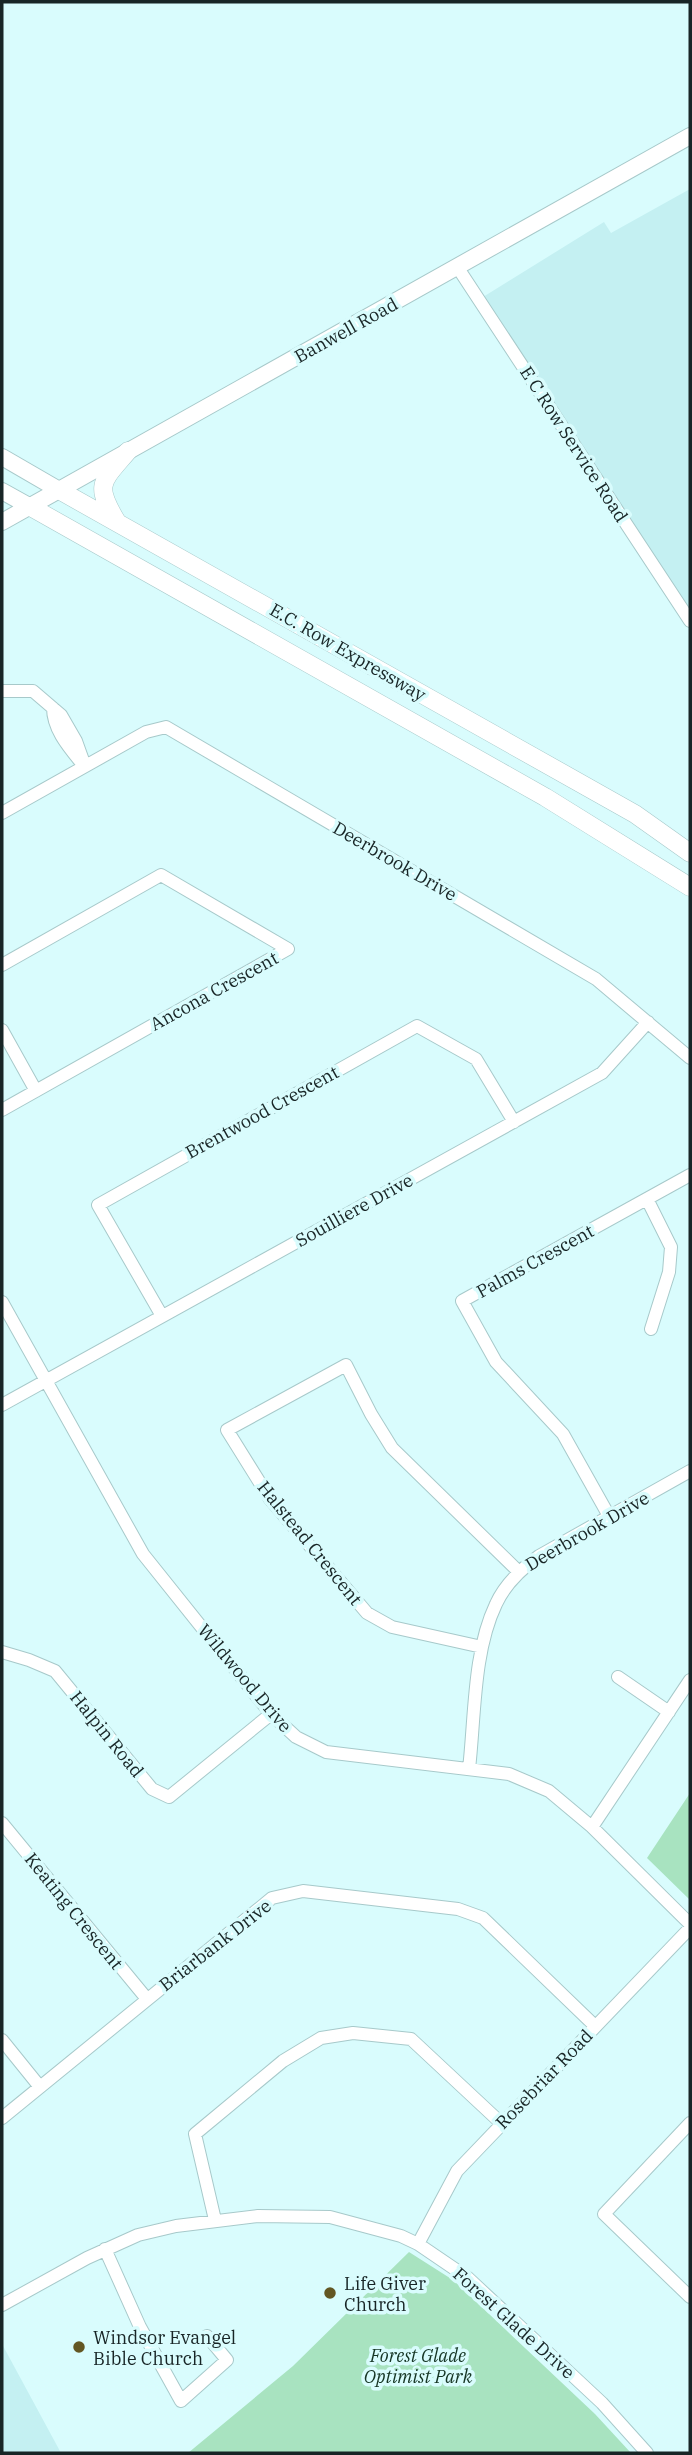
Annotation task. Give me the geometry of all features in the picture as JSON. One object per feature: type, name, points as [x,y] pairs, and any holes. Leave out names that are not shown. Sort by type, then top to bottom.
[{"type":"highway","points":[[117,523],[105,503],[102,488],[107,476],[128,451]]},
{"type":"highway","name":"E.C. Row Expressway","points":[[60,490],[635,814],[690,853]]},
{"type":"highway","name":"E.C. Row Expressway","points":[[29,506],[545,797],[690,887]]},
{"type":"main road","name":"Banwell Road","points":[[2,522],[690,136]]},
{"type":"main road","name":"E.C. Row Expressway","points":[[2,457],[60,490]]},
{"type":"main road","name":"E.C. Row Expressway","points":[[2,491],[29,506]]},
{"type":"street","name":"E C Row Service Road","points":[[458,268],[690,621]]},
{"type":"street","points":[[2,691],[33,691],[53,708],[53,720],[85,766],[2,813]]},
{"type":"street","name":"Deerbrook Drive","points":[[85,766],[146,732],[166,727],[596,979],[690,1058]]},
{"type":"street","name":"Ancona Crescent","points":[[2,965],[161,876],[288,949],[2,1110]]},
{"type":"street","name":"Souilliere Drive","points":[[2,1405],[602,1073],[648,1022]]},
{"type":"street","name":"Brentwood Crescent","points":[[162,1316],[98,1205],[417,1026],[475,1059],[514,1122]]},
{"type":"street","points":[[2,1030],[36,1091]]},
{"type":"street","name":"Palms Crescent","points":[[609,1516],[563,1434],[496,1362],[461,1301],[690,1175]]},
{"type":"street","points":[[647,1199],[671,1247],[669,1272],[651,1329]]},
{"type":"street","name":"Wildwood Drive","points":[[2,1302],[143,1554],[271,1714],[296,1737],[326,1752],[509,1774],[548,1791],[592,1828],[690,1926]]},
{"type":"street","name":"Halstead Crescent","points":[[482,1647],[392,1627],[367,1613],[271,1499],[228,1430],[346,1365],[392,1448],[518,1571]]},
{"type":"street","name":"Deerbrook Drive","points":[[469,1769],[482,1647],[496,1603],[518,1571],[538,1556],[690,1471]]},
{"type":"street","name":"Halpin Road","points":[[2,1652],[55,1671],[152,1789],[169,1797],[271,1714]]},
{"type":"street","points":[[618,1677],[669,1712]]},
{"type":"street","points":[[592,1828],[690,1680]]},
{"type":"street","name":"Keating Crescent","points":[[2,1823],[147,1999]]},
{"type":"street","name":"Briarbank Drive","points":[[2,2118],[272,1898],[303,1891],[458,1909],[483,1918],[595,2026]]},
{"type":"street","name":"Rosebriar Road","points":[[418,2244],[457,2171],[690,1926]]},
{"type":"street","points":[[215,2220],[195,2134],[283,2061],[321,2038],[353,2033],[411,2039],[501,2123]]},
{"type":"street","points":[[2,2040],[40,2087]]},
{"type":"street","points":[[690,2123],[604,2214],[690,2297]]},
{"type":"street","name":"Forest Glade Drive","points":[[2,2305],[105,2249],[138,2235],[215,2220],[258,2216],[330,2217],[401,2236],[418,2244],[479,2287],[602,2403],[647,2453]]},
{"type":"street","points":[[105,2249],[140,2327],[181,2401],[228,2360],[207,2336]]},
{"type":"shaded area","points":[[690,189],[690,613],[483,297],[604,222],[611,233]]},
{"type":"shaded area","points":[[2,2344],[61,2453],[2,2453]]},
{"type":"green space","points":[[690,1793],[690,1900],[647,1858]]},
{"type":"green space","name":"Forest Glade Optimist Park","points":[[409,2252],[453,2280],[595,2414],[631,2453],[188,2453],[293,2366]]},
{"type":"place","name":"Life Giver Church","points":[[330,2293]]},
{"type":"place","name":"Windsor Evangel Bible Church","points":[[79,2347]]}]
